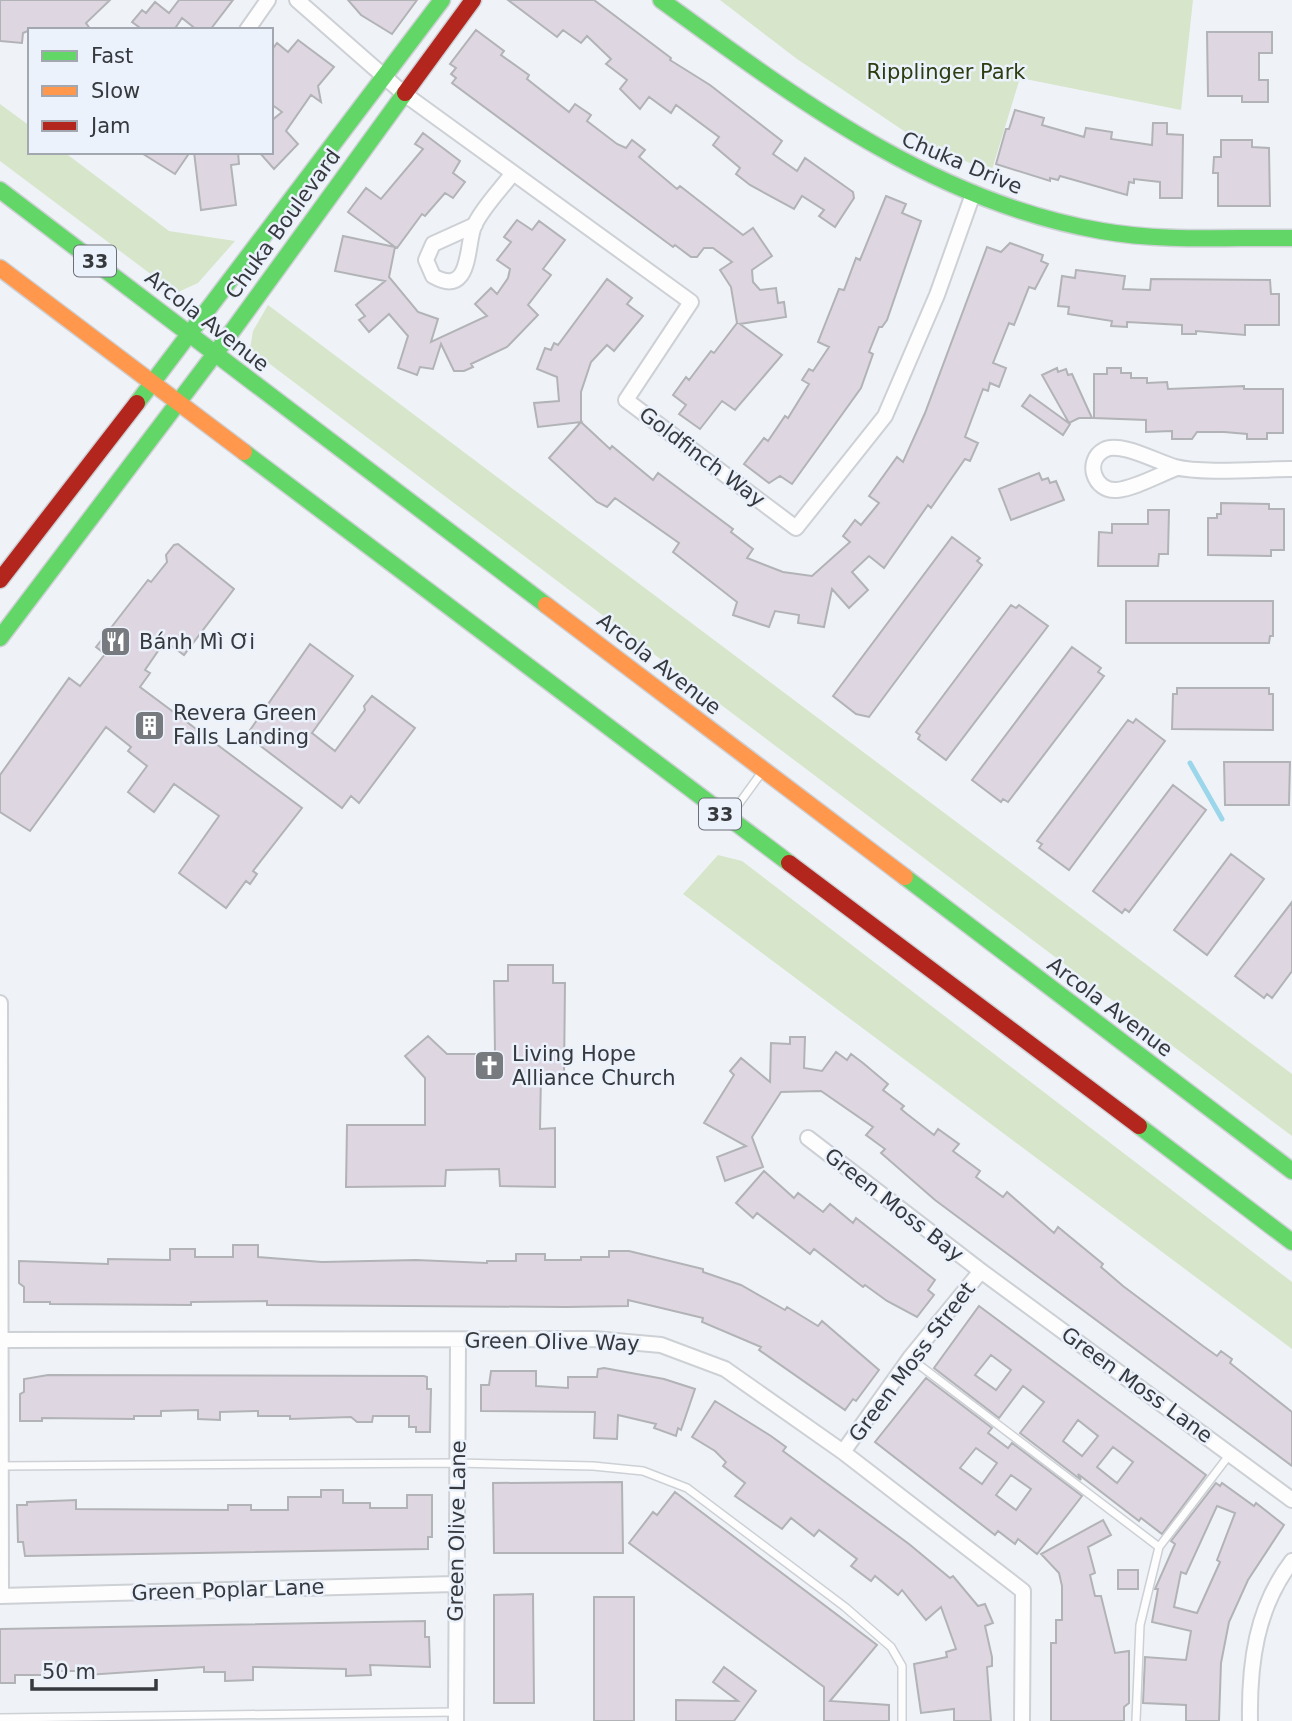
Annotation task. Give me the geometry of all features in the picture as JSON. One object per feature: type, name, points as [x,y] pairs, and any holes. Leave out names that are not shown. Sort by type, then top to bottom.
[{"type":"main road","name":"Chuka Boulevard","points":[[0,580],[260,244],[442,0]]},
{"type":"main road","name":"Chuka Boulevard","points":[[0,638],[214,353],[473,0]]},
{"type":"main road","name":"Chuka Drive","points":[[661,0],[858,139],[973,194],[1048,218],[1112,232],[1144,236],[1292,238]]},
{"type":"main road","name":"Arcola Avenue","points":[[0,190],[1292,1171]]},
{"type":"main road","name":"33","points":[[0,268],[727,819],[1292,1242]]},
{"type":"street","points":[[248,28],[268,0]]},
{"type":"street","name":"Goldfinch Way","points":[[297,0],[403,93],[691,302],[626,400],[796,528],[885,416],[937,295],[973,194]]},
{"type":"street","points":[[475,225],[513,173]]},
{"type":"street","points":[[1177,467],[1118,490],[1104,487],[1094,476],[1093,468],[1098,454],[1111,447],[1177,467],[1292,470]]},
{"type":"street","points":[[0,1003],[1,1596]]},
{"type":"street","name":"Green Moss Bay","points":[[808,1138],[981,1271]]},
{"type":"street","name":"Green Moss Street","points":[[843,1452],[910,1358],[981,1271]]},
{"type":"street","name":"Green Moss Lane","points":[[981,1271],[1292,1500]]},
{"type":"street","name":"Green Olive Way","points":[[0,1340],[594,1339],[661,1345],[725,1369],[843,1452],[1023,1591],[1023,1721]]},
{"type":"street","name":"Green Olive Lane","points":[[456,1716],[458,1341]]},
{"type":"street","points":[[1250,1721],[1253,1653],[1260,1624],[1270,1598],[1292,1561]]},
{"type":"street","name":"Green Poplar Lane","points":[[1,1596],[455,1584]]},
{"type":"lane","points":[[727,819],[763,771]]},
{"type":"lane","points":[[910,1358],[1159,1547]]},
{"type":"lane","points":[[1136,1721],[1140,1625],[1159,1547],[1230,1454]]},
{"type":"lane","points":[[1,1466],[457,1463],[593,1466],[643,1471],[687,1489],[845,1607],[891,1647],[902,1666],[902,1721]]},
{"type":"lane","points":[[0,1718],[456,1716]]},
{"type":"green space","name":"Ripplinger Park","points":[[720,0],[1193,0],[1181,110],[1020,78],[991,173],[910,135],[797,59]]},
{"type":"green space","points":[[0,104],[28,125],[28,154],[67,154],[169,231],[235,241],[198,283],[176,293],[0,161]]},
{"type":"green space","points":[[268,305],[1292,1074],[1292,1136],[250,349],[253,331]]},
{"type":"green space","points":[[718,855],[742,861],[1292,1282],[1292,1349],[683,894]]},
{"type":"building","points":[[0,0],[110,0],[86,23],[90,28],[28,28],[23,33],[22,43],[0,41]]},
{"type":"building","points":[[179,0],[233,0],[212,28],[194,28],[182,18],[175,28],[140,28],[132,22],[142,10],[146,13],[155,2],[169,13]]},
{"type":"building","points":[[348,0],[417,0],[392,34],[361,15]]},
{"type":"building","points":[[508,0],[594,0],[671,58],[670,60],[710,85],[782,141],[773,154],[797,171],[805,158],[853,192],[854,198],[835,227],[819,216],[824,210],[802,196],[794,209],[750,185],[736,174],[740,168],[713,145],[719,137],[676,105],[671,113],[649,97],[640,109],[620,89],[627,80],[606,64],[611,59],[587,36],[581,43],[563,30],[557,37]]},
{"type":"building","points":[[476,30],[504,51],[501,55],[529,75],[527,79],[569,112],[575,104],[591,115],[587,121],[626,148],[632,140],[645,150],[639,157],[677,189],[680,186],[743,235],[753,228],[772,256],[752,270],[753,282],[760,290],[776,288],[778,303],[784,302],[786,317],[740,324],[782,355],[735,410],[722,401],[700,429],[679,414],[686,405],[673,395],[686,377],[689,380],[711,351],[714,353],[737,323],[731,287],[720,270],[732,262],[713,248],[704,248],[697,257],[691,257],[675,245],[673,247],[452,83],[456,78],[451,74],[456,68],[450,64]]},
{"type":"building","points":[[1207,32],[1272,32],[1272,53],[1259,53],[1259,80],[1268,80],[1268,102],[1242,102],[1242,96],[1208,96]]},
{"type":"building","points":[[298,40],[334,67],[318,86],[321,102],[311,95],[286,131],[298,144],[274,169],[261,154],[273,154],[273,119],[282,112],[273,105],[273,48],[277,43],[288,52]]},
{"type":"building","points":[[1015,110],[1044,118],[1042,125],[1084,137],[1086,128],[1112,132],[1111,139],[1152,145],[1153,123],[1167,123],[1167,134],[1183,135],[1182,198],[1160,198],[1160,182],[1134,179],[1134,183],[1129,182],[1127,195],[1060,176],[1058,180],[1050,178],[1050,181],[996,164],[1006,129],[1009,129]]},
{"type":"building","points":[[423,133],[460,161],[453,173],[465,182],[453,198],[445,193],[425,216],[422,214],[397,248],[348,212],[366,188],[381,199],[423,149],[415,144]]},
{"type":"building","points":[[1221,140],[1252,140],[1252,147],[1269,148],[1270,206],[1218,206],[1218,173],[1213,173],[1214,157],[1221,157]]},
{"type":"building","points":[[143,154],[189,154],[175,174]]},
{"type":"building","points":[[194,154],[238,154],[239,164],[231,165],[236,205],[201,210]]},
{"type":"building","points":[[886,196],[906,204],[902,213],[921,221],[887,320],[879,327],[869,352],[873,354],[861,388],[792,484],[780,476],[769,483],[744,464],[764,438],[768,441],[785,416],[788,418],[809,384],[802,380],[809,369],[813,371],[829,347],[818,342],[839,289],[844,290],[856,258],[860,260]]},
{"type":"building","points":[[517,220],[532,230],[539,221],[565,240],[543,269],[551,275],[528,305],[538,315],[507,347],[471,364],[473,367],[454,371],[441,344],[433,369],[420,367],[417,375],[398,368],[408,336],[389,314],[369,332],[359,320],[365,316],[356,305],[385,281],[335,271],[343,236],[395,247],[389,277],[418,312],[438,319],[431,342],[487,316],[475,304],[491,288],[497,294],[508,278],[510,269],[497,260],[511,242],[504,237]]},
{"type":"building","points":[[1010,243],[1043,255],[1041,261],[1048,264],[1035,289],[1029,287],[1014,325],[1009,323],[993,363],[1006,368],[999,387],[990,383],[988,391],[983,389],[965,437],[978,443],[970,461],[965,459],[931,508],[928,505],[884,568],[869,556],[852,572],[868,590],[849,608],[832,589],[824,627],[798,623],[799,615],[775,611],[769,627],[733,615],[737,602],[673,552],[679,543],[615,498],[607,507],[597,502],[549,458],[581,422],[610,449],[612,446],[653,480],[658,473],[733,529],[731,532],[753,549],[747,558],[783,572],[812,576],[850,542],[843,536],[855,520],[861,525],[879,503],[869,496],[897,457],[903,462],[925,413],[987,247],[1001,252]]},
{"type":"building","points":[[1076,270],[1125,276],[1123,289],[1150,290],[1151,279],[1270,280],[1271,294],[1279,294],[1279,325],[1245,325],[1245,335],[1196,331],[1196,334],[1182,334],[1182,325],[1127,322],[1127,327],[1111,326],[1112,321],[1068,314],[1069,307],[1058,306],[1062,276],[1075,278]]},
{"type":"building","points":[[607,279],[632,298],[627,304],[643,316],[614,351],[607,345],[591,362],[581,392],[581,422],[538,427],[534,403],[559,401],[557,377],[537,369],[545,348],[551,350],[554,343],[558,345]]},
{"type":"building","points":[[1057,368],[1058,372],[1066,369],[1068,375],[1072,374],[1092,418],[1079,418],[1069,423],[1042,375]]},
{"type":"building","points":[[1107,368],[1121,368],[1121,373],[1131,373],[1131,378],[1147,378],[1147,383],[1167,382],[1168,389],[1244,386],[1244,389],[1283,389],[1283,433],[1267,433],[1267,439],[1247,439],[1247,434],[1197,432],[1192,439],[1172,439],[1172,431],[1146,432],[1146,420],[1094,418],[1094,374],[1107,374]]},
{"type":"building","points":[[1030,395],[1070,424],[1063,435],[1022,406]]},
{"type":"building","points":[[1039,473],[1042,480],[1048,478],[1050,483],[1056,481],[1064,500],[1011,520],[999,489]]},
{"type":"building","points":[[1221,503],[1269,504],[1269,509],[1284,509],[1284,550],[1271,550],[1271,556],[1208,555],[1208,518],[1217,518],[1217,514],[1221,514]]},
{"type":"building","points":[[1148,510],[1169,510],[1168,554],[1159,554],[1158,566],[1098,566],[1099,532],[1112,533],[1112,524],[1148,524]]},
{"type":"building","points":[[952,537],[980,558],[977,561],[982,565],[869,717],[856,714],[833,696]]},
{"type":"building","name":"Revera Green Falls Landing","points":[[178,544],[234,589],[184,655],[165,641],[145,670],[150,673],[140,687],[302,808],[253,871],[257,874],[250,884],[246,881],[226,908],[179,873],[219,816],[174,784],[154,812],[128,792],[147,766],[128,751],[131,747],[106,727],[30,831],[0,812],[0,775],[69,678],[80,686],[105,654],[96,647],[148,580],[151,582],[167,562],[166,555]]},
{"type":"building","points":[[1126,601],[1273,601],[1273,636],[1270,636],[1269,643],[1126,643]]},
{"type":"building","points":[[1011,605],[1016,608],[1019,605],[1048,626],[946,760],[918,739],[920,735],[916,732]]},
{"type":"building","points":[[310,644],[353,676],[312,733],[335,751],[372,696],[415,728],[359,803],[351,796],[342,808],[250,738],[254,733],[250,730]]},
{"type":"building","points":[[1072,647],[1101,668],[1098,672],[1104,676],[1008,802],[1003,799],[1001,802],[972,780]]},
{"type":"building","points":[[1177,688],[1269,688],[1269,694],[1273,694],[1273,730],[1172,729],[1173,694],[1177,694]]},
{"type":"building","points":[[1136,719],[1165,741],[1069,870],[1039,848],[1042,844],[1037,841],[1128,720],[1133,723]]},
{"type":"building","points":[[1224,762],[1290,762],[1289,805],[1225,805]]},
{"type":"building","points":[[1173,785],[1206,810],[1129,912],[1125,909],[1122,913],[1093,891]]},
{"type":"building","points":[[1231,854],[1264,879],[1207,955],[1174,930]]},
{"type":"building","points":[[1292,902],[1292,971],[1272,998],[1267,994],[1264,998],[1235,976]]},
{"type":"building","name":"Living Hope Alliance Church","points":[[508,965],[553,965],[553,983],[565,983],[564,1076],[541,1076],[540,1129],[555,1128],[555,1187],[500,1186],[499,1169],[446,1170],[445,1186],[346,1187],[347,1125],[425,1125],[425,1078],[405,1056],[428,1036],[447,1054],[495,1054],[494,981],[508,981]]},
{"type":"building","points":[[790,1037],[805,1037],[804,1068],[822,1071],[836,1052],[847,1060],[851,1054],[888,1084],[883,1090],[904,1106],[901,1109],[907,1114],[934,1135],[938,1129],[959,1144],[953,1151],[980,1171],[976,1177],[1003,1197],[1007,1192],[1054,1233],[1058,1227],[1103,1264],[1101,1267],[1123,1286],[1217,1356],[1221,1351],[1232,1359],[1230,1363],[1292,1412],[1292,1466],[935,1200],[881,1153],[885,1149],[866,1135],[873,1127],[821,1091],[781,1092],[752,1137],[763,1167],[725,1181],[717,1157],[746,1146],[704,1123],[734,1075],[730,1071],[741,1058],[770,1082],[771,1043],[790,1044]]},
{"type":"building","points":[[764,1171],[794,1198],[798,1193],[823,1212],[830,1204],[853,1223],[856,1218],[935,1280],[928,1290],[934,1295],[917,1317],[865,1285],[863,1287],[814,1249],[810,1254],[757,1213],[753,1218],[736,1203]]},
{"type":"building","points":[[233,1245],[258,1245],[258,1257],[322,1262],[416,1260],[487,1263],[516,1261],[516,1254],[545,1254],[545,1260],[581,1260],[581,1257],[609,1257],[609,1251],[629,1251],[703,1269],[703,1272],[741,1285],[785,1310],[787,1307],[818,1326],[822,1321],[879,1370],[856,1401],[853,1399],[845,1410],[759,1350],[761,1347],[702,1322],[703,1318],[628,1300],[628,1306],[566,1307],[267,1305],[267,1301],[191,1302],[191,1305],[50,1304],[24,1302],[24,1287],[19,1283],[19,1261],[108,1264],[108,1259],[170,1260],[170,1249],[195,1249],[195,1257],[233,1257]]},
{"type":"building","points":[[979,1306],[1206,1475],[1162,1534],[1141,1518],[1139,1521],[1078,1474],[1081,1480],[1020,1433],[1044,1402],[1023,1386],[999,1418],[934,1368]],"holes":[[[991,1355],[1011,1370],[996,1390],[975,1375]],[[1078,1420],[1098,1436],[1082,1456],[1063,1441]],[[1113,1447],[1133,1462],[1117,1483],[1097,1467]]]},
{"type":"building","points":[[598,1369],[664,1379],[695,1389],[681,1430],[678,1428],[676,1436],[654,1428],[656,1424],[618,1415],[617,1439],[594,1438],[595,1412],[481,1411],[481,1385],[489,1385],[491,1371],[536,1371],[536,1386],[568,1388],[568,1377],[597,1377]]},
{"type":"building","points":[[48,1375],[424,1376],[427,1377],[427,1389],[431,1389],[430,1432],[416,1432],[416,1427],[409,1427],[409,1416],[373,1416],[372,1422],[357,1422],[351,1417],[290,1419],[290,1416],[258,1416],[258,1411],[220,1412],[220,1420],[198,1419],[198,1410],[161,1411],[161,1416],[134,1416],[134,1419],[42,1418],[42,1421],[20,1421],[20,1394],[24,1392],[24,1379]]},
{"type":"building","points":[[926,1378],[992,1428],[988,1433],[1008,1448],[1012,1443],[1082,1496],[1037,1554],[1018,1539],[1015,1544],[998,1531],[995,1535],[875,1442]],"holes":[[[976,1448],[997,1463],[982,1484],[960,1468]],[[1011,1475],[1031,1489],[1016,1510],[996,1495]]]},
{"type":"building","points":[[715,1401],[786,1447],[783,1451],[909,1544],[950,1578],[953,1576],[978,1606],[985,1604],[993,1623],[985,1626],[992,1657],[992,1666],[987,1667],[991,1721],[954,1721],[954,1709],[921,1713],[914,1664],[947,1657],[946,1652],[956,1649],[941,1607],[926,1620],[902,1590],[898,1595],[875,1576],[871,1581],[851,1566],[857,1559],[819,1530],[814,1536],[791,1518],[782,1529],[735,1496],[745,1483],[723,1466],[726,1462],[715,1451],[692,1437]]},
{"type":"building","points":[[622,1482],[623,1553],[494,1553],[493,1483]]},
{"type":"building","points":[[1216,1483],[1220,1486],[1222,1483],[1254,1506],[1256,1503],[1284,1525],[1248,1580],[1229,1622],[1221,1663],[1219,1721],[1186,1721],[1186,1705],[1143,1703],[1145,1657],[1186,1660],[1191,1631],[1152,1622],[1158,1589],[1155,1589],[1175,1544],[1171,1541]],"holes":[[[1217,1506],[1235,1513],[1217,1560],[1220,1562],[1197,1613],[1174,1607],[1181,1572],[1186,1574]]]},
{"type":"building","points":[[321,1490],[343,1490],[343,1503],[370,1503],[370,1508],[407,1508],[407,1495],[432,1495],[432,1537],[428,1537],[428,1549],[25,1556],[23,1542],[18,1542],[17,1505],[27,1505],[27,1502],[76,1500],[76,1509],[228,1510],[228,1505],[251,1505],[251,1510],[288,1510],[288,1497],[321,1497]]},
{"type":"building","points":[[675,1492],[877,1645],[830,1701],[889,1705],[889,1721],[824,1721],[824,1687],[629,1543],[653,1512],[657,1515]]},
{"type":"building","points":[[1103,1520],[1111,1535],[1088,1547],[1095,1573],[1090,1575],[1095,1596],[1101,1596],[1115,1653],[1129,1651],[1129,1703],[1124,1707],[1124,1721],[1051,1721],[1051,1643],[1056,1643],[1056,1620],[1062,1620],[1062,1586],[1059,1573],[1041,1554]]},
{"type":"building","points":[[1118,1570],[1138,1570],[1138,1589],[1118,1589]]},
{"type":"building","points":[[533,1594],[534,1703],[494,1703],[494,1595]]},
{"type":"building","points":[[594,1597],[634,1597],[634,1721],[594,1721]]},
{"type":"building","points":[[425,1621],[425,1637],[429,1637],[430,1667],[370,1665],[371,1675],[346,1676],[346,1669],[253,1667],[253,1680],[225,1681],[225,1672],[204,1672],[204,1667],[87,1675],[87,1671],[44,1671],[44,1675],[15,1675],[15,1683],[0,1683],[0,1629]]},
{"type":"building","points":[[724,1667],[756,1691],[734,1721],[676,1721],[676,1700],[738,1701],[713,1682]]},
{"type":"waterway","points":[[1190,763],[1222,819]]},
{"type":"traffic: fast","points":[[137,403],[442,0]]},
{"type":"traffic: fast","points":[[661,0],[815,109],[924,171],[981,196],[1040,217],[1102,231],[1173,238],[1292,238]]},
{"type":"traffic: fast","points":[[0,638],[233,330],[405,93]]},
{"type":"traffic: fast","points":[[0,190],[546,605]]},
{"type":"traffic: fast","points":[[244,452],[789,863]]},
{"type":"traffic: fast","points":[[905,877],[1292,1171]]},
{"type":"traffic: fast","points":[[1139,1126],[1292,1242]]},
{"type":"traffic: slow","points":[[0,268],[244,452]]},
{"type":"traffic: slow","points":[[546,605],[905,877]]},
{"type":"traffic: jam","points":[[405,93],[473,0]]},
{"type":"traffic: jam","points":[[0,580],[137,403]]},
{"type":"traffic: jam","points":[[789,863],[1139,1126]]},
{"type":"place","name":"Bánh Mì Ơi","points":[[116,642]]},
{"type":"place","name":"Revera Green Falls Landing","points":[[150,725]]},
{"type":"place","name":"Living Hope Alliance Church","points":[[489,1066]]}]
